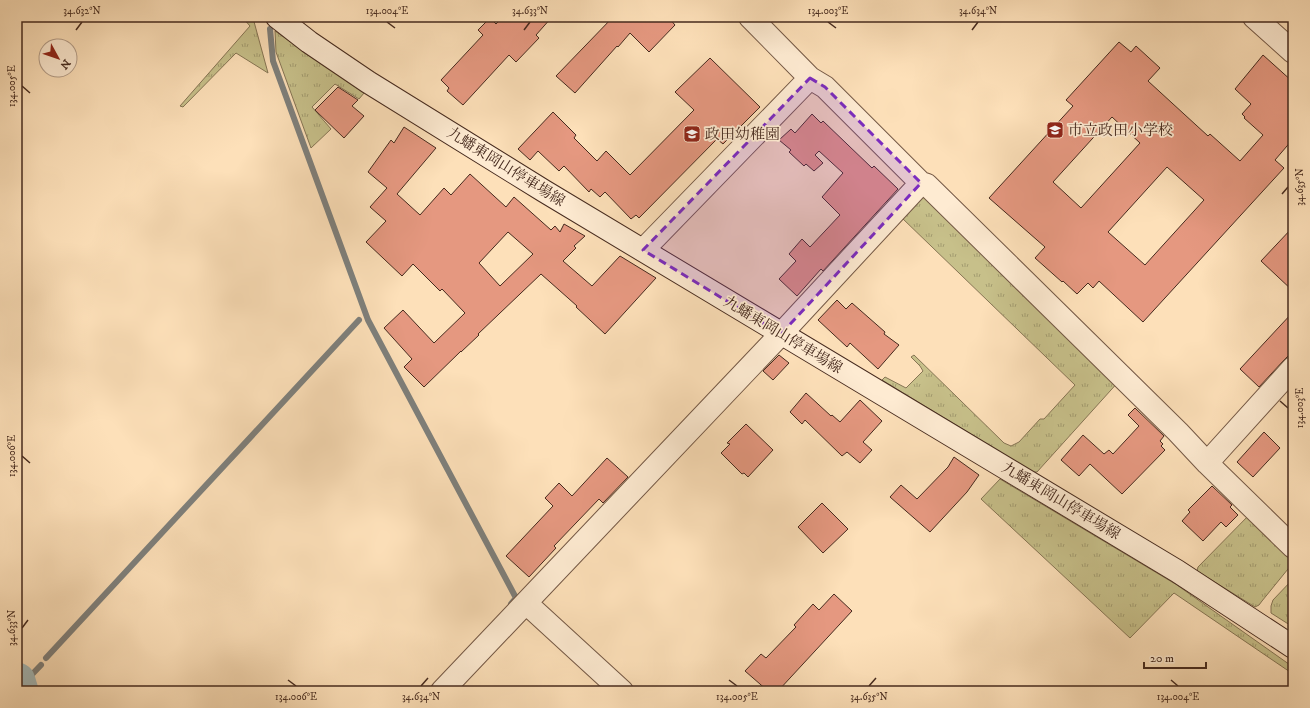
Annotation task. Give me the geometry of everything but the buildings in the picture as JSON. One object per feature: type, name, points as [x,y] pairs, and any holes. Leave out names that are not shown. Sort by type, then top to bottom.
[{"type":"street","name":"九蟠東岡山停車場線","points":[[277,17],[309,42],[368,82],[781,334],[1177,571],[1293,647]]},
{"type":"street","points":[[750,17],[810,78],[825,87],[921,182],[927,185],[1178,432],[1211,458],[1293,547]]},
{"type":"street","points":[[1254,17],[1293,52]]},
{"type":"street","points":[[643,250],[810,78]]},
{"type":"street","points":[[442,691],[781,334],[921,182]]},
{"type":"street","points":[[1211,458],[1293,368]]},
{"type":"street","points":[[526,603],[622,691]]},
{"type":"highlighted area","points":[[810,78],[825,87],[921,183],[781,334],[643,250]]},
{"type":"green space","points":[[242,17],[253,18],[268,73],[236,53],[183,107],[180,106],[250,26]]},
{"type":"green space","points":[[275,31],[364,93],[359,99],[335,84],[312,107],[331,129],[311,148],[276,52]]},
{"type":"green space","points":[[923,196],[1120,380],[1037,472],[1033,472],[882,380],[885,377],[906,388],[923,371],[911,357],[914,355],[1004,443],[1011,446],[1019,442],[1040,419],[1044,419],[1075,385],[902,218]]},
{"type":"green space","points":[[1000,479],[1177,585],[1293,667],[1293,674],[1174,593],[1130,638],[981,499]]},
{"type":"green space","points":[[1252,512],[1293,554],[1293,562],[1288,569],[1259,605],[1255,607],[1197,571],[1198,567]]},
{"type":"green space","points":[[1293,579],[1293,627],[1271,613],[1271,606],[1273,600]]},
{"type":"waterway","points":[[270,29],[273,61],[368,320],[516,598],[511,604]]},
{"type":"waterway","points":[[46,658],[359,320]]},
{"type":"waterway","points":[[19,688],[41,665]]},
{"type":"waterway","points":[[17,681],[20,691]]},
{"type":"place","name":"市立政田小学校","points":[[1055,130]]},
{"type":"place","name":"政田幼稚園","points":[[692,134]]}]
